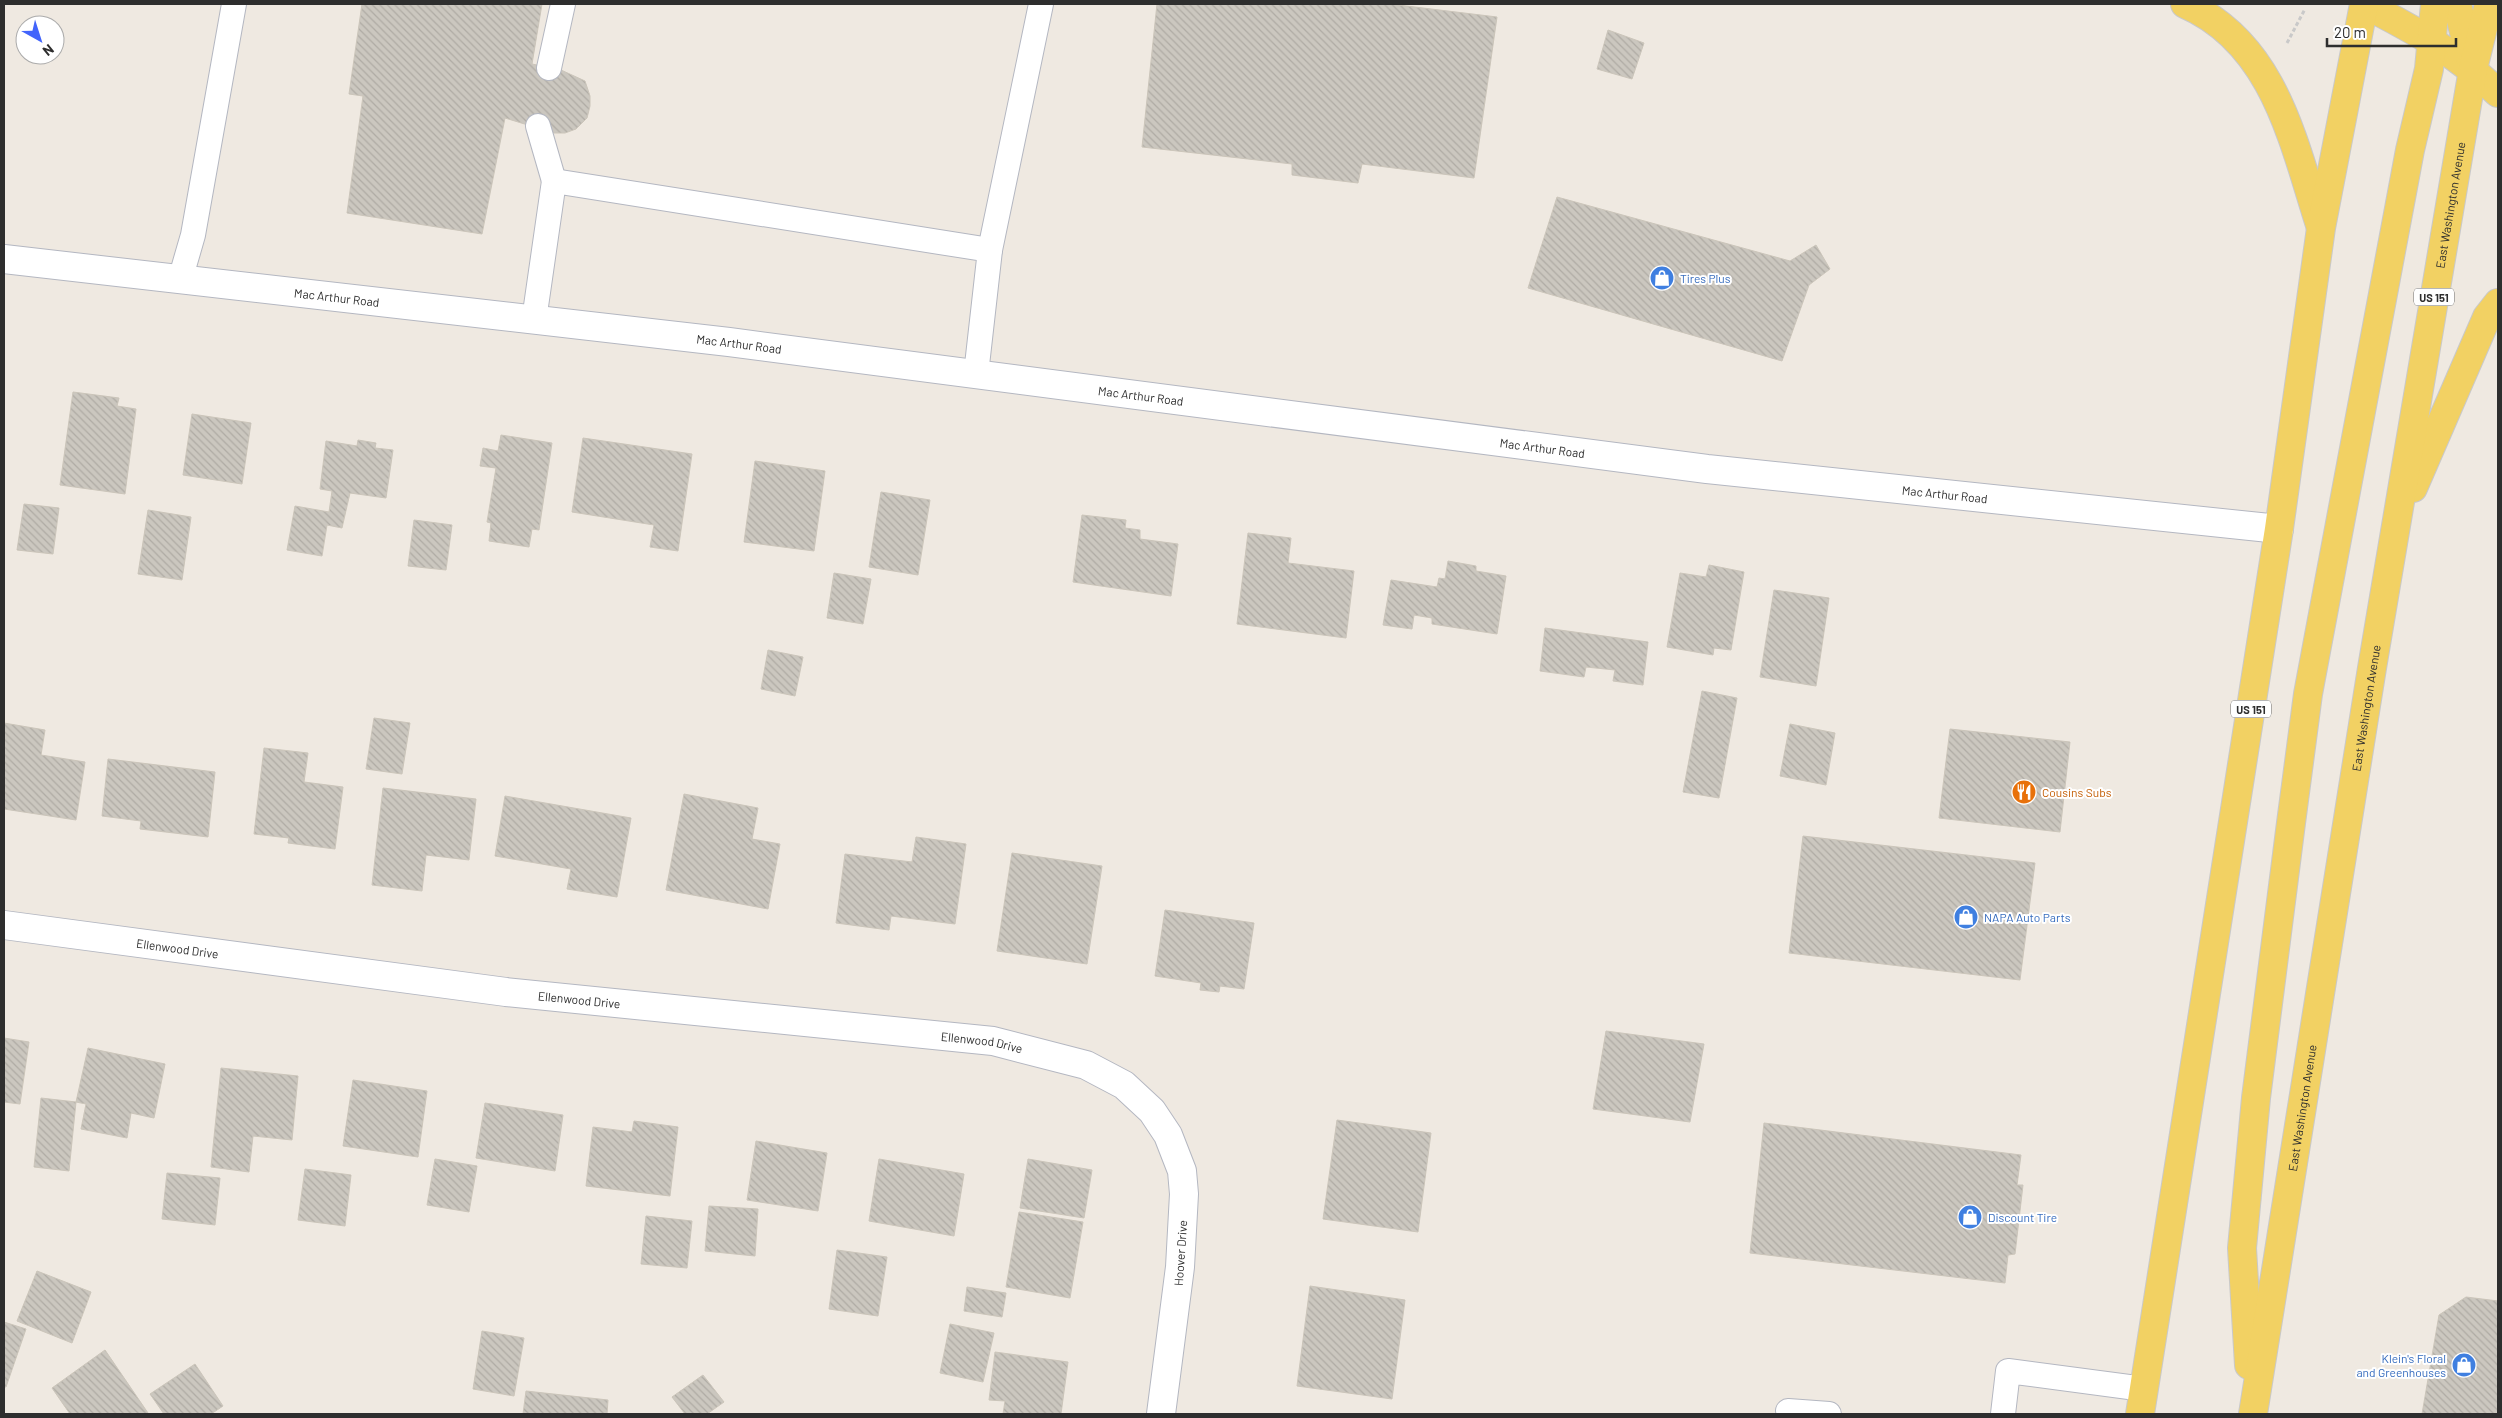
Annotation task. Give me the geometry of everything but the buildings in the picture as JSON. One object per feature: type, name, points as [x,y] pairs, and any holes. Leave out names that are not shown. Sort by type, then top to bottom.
[{"type":"main road","points":[[2186,4],[2206,14],[2233,34],[2260,66],[2279,101],[2288,124],[2321,228]]},
{"type":"main road","points":[[2364,4],[2433,41],[2473,68],[2498,94]]},
{"type":"main road","name":"US 151","points":[[2142,1402],[2279,530],[2321,228],[2364,4]]},
{"type":"main road","points":[[2252,1414],[2242,1248],[2256,1098],[2291,823],[2308,694],[2342,505],[2433,41],[2435,4]]},
{"type":"main road","points":[[2457,4],[2473,68]]},
{"type":"main road","name":"East Washington Avenue","points":[[2252,1414],[2370,678],[2473,68],[2489,4]]},
{"type":"main road","points":[[2397,526],[2487,317],[2498,303]]},
{"type":"street","name":"Mac Arthur Road","points":[[4,260],[729,342],[1707,469],[2279,530]]},
{"type":"street","name":"Ellenwood Drive","points":[[4,926],[506,992],[992,1041],[1086,1065],[1124,1085],[1143,1102]]},
{"type":"street","name":"Hoover Drive","points":[[1143,1102],[1152,1111],[1168,1135],[1182,1171],[1184,1194],[1180,1267],[1160,1414]]},
{"type":"lane","points":[[180,280],[193,235],[234,4]]},
{"type":"lane","points":[[549,68],[563,4]]},
{"type":"lane","points":[[976,374],[990,250],[1041,4]]},
{"type":"lane","points":[[534,320],[554,181],[538,126]]},
{"type":"lane","points":[[554,181],[990,250]]},
{"type":"lane","points":[[2003,1414],[2008,1371],[2142,1402]]},
{"type":"lane","points":[[1788,1411],[1829,1414]]},
{"type":"path","points":[[2287,43],[2305,9]]},
{"type":"place","name":"Tires Plus","points":[[1662,278]]},
{"type":"place","name":"Cousins Subs","points":[[2024,792]]},
{"type":"place","name":"NAPA Auto Parts","points":[[1966,917]]},
{"type":"place","name":"Discount Tire","points":[[1970,1217]]},
{"type":"place","name":"Klein's Floral and Greenhouses","points":[[2464,1365]]}]
